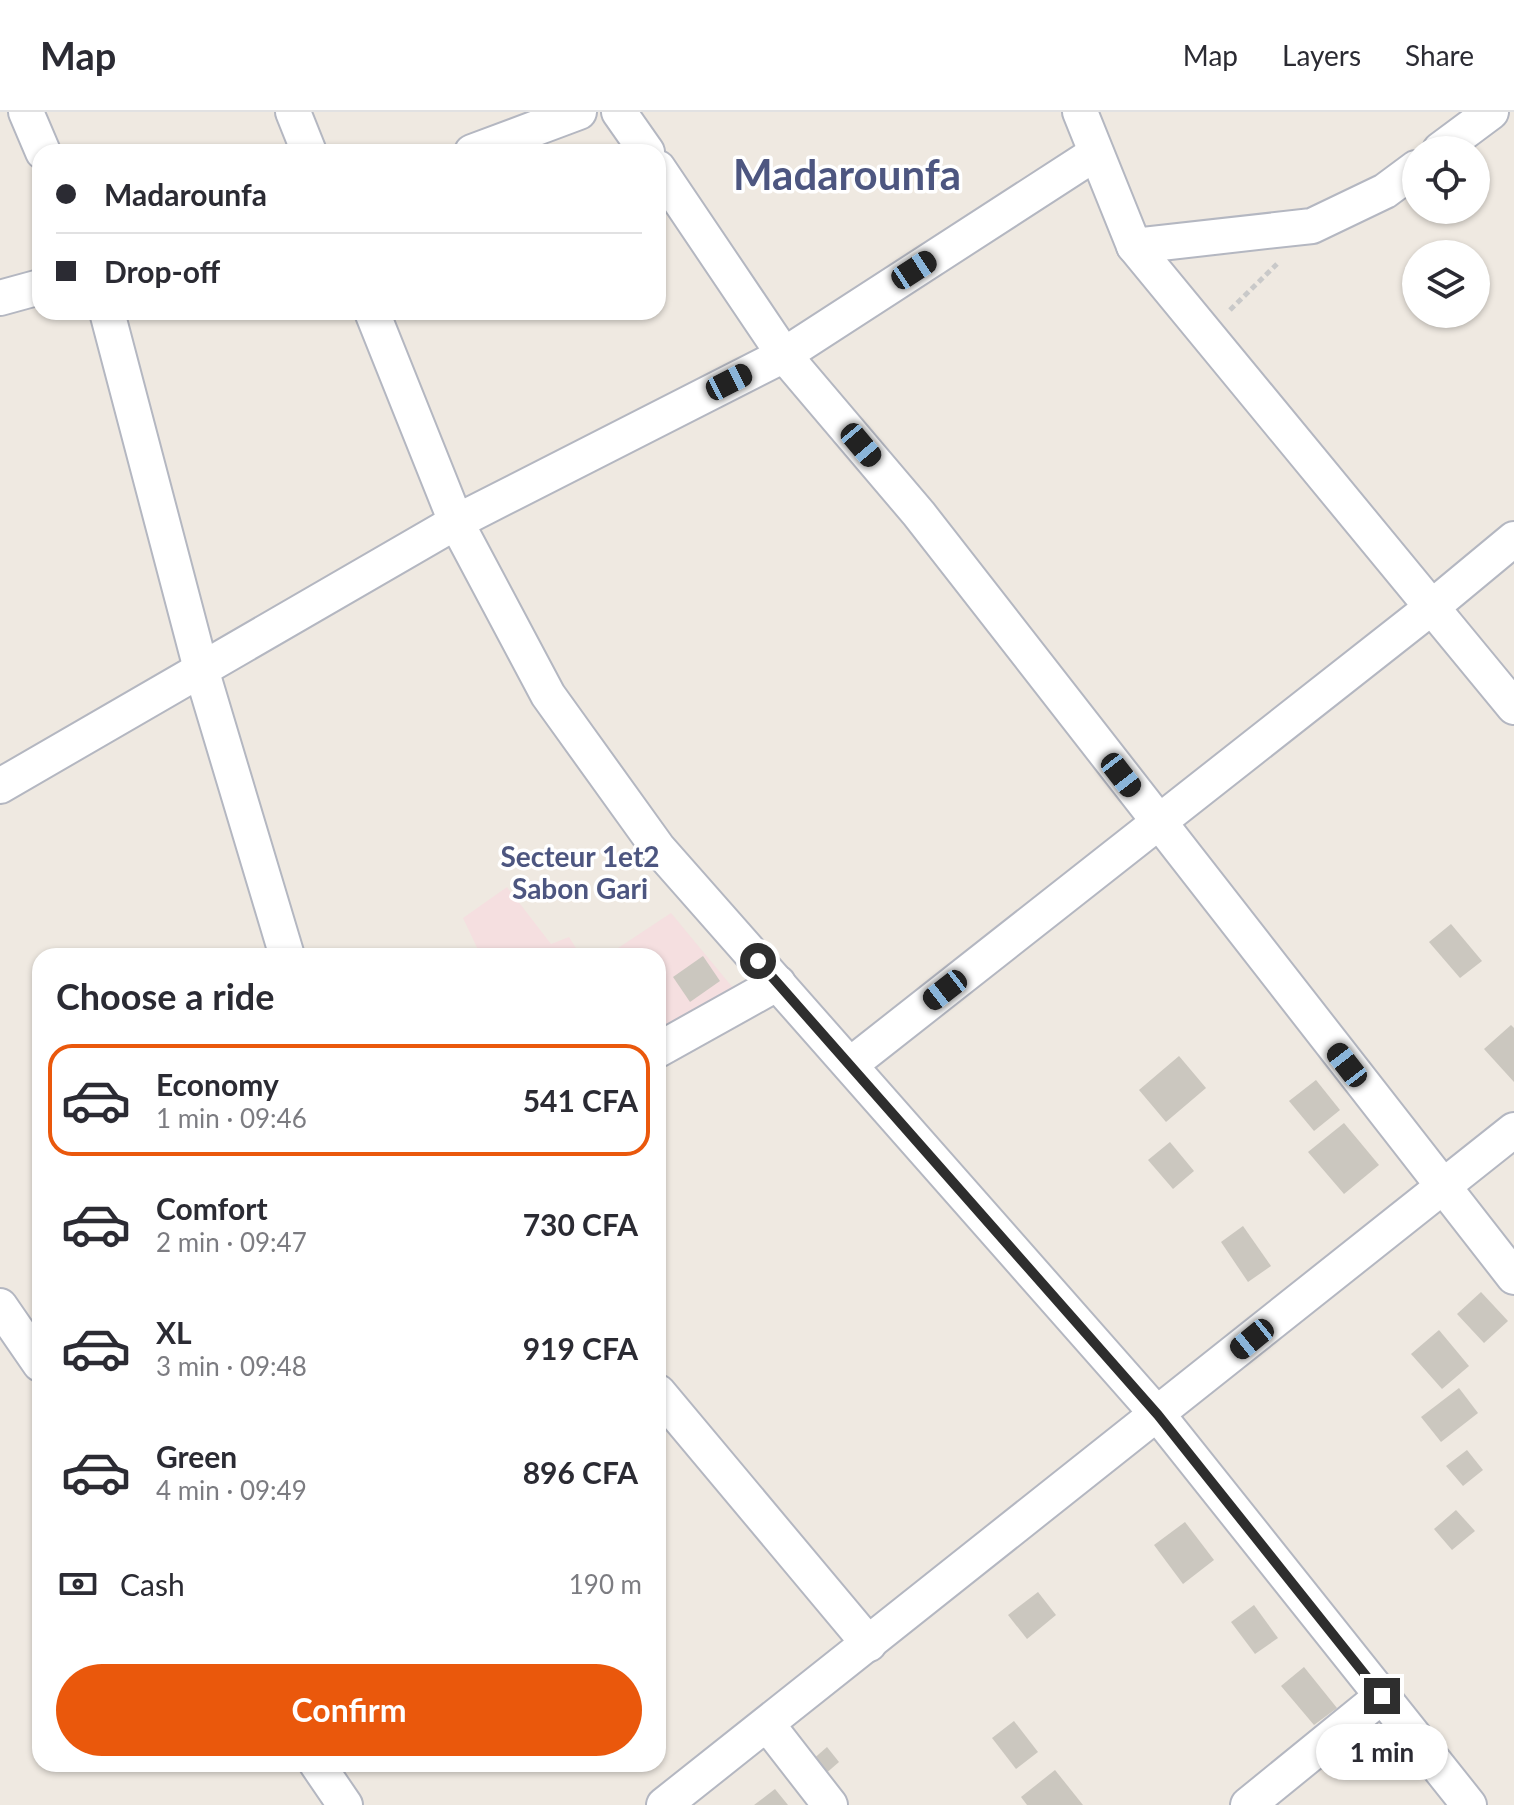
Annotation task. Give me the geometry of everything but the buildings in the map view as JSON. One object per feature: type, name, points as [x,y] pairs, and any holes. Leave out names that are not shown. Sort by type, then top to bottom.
[{"type":"street","points":[[26,112],[40,144]]},
{"type":"street","points":[[293,112],[306,144]]},
{"type":"street","points":[[493,144],[579,112]]},
{"type":"street","points":[[619,112],[641,144]]},
{"type":"street","points":[[1080,112],[1134,246],[1514,707]]},
{"type":"street","points":[[1460,136],[1494,112],[1514,134]]},
{"type":"street","points":[[0,786],[456,522],[784,355],[1096,153]]},
{"type":"street","points":[[1134,246],[1312,226],[1385,191],[1402,178]]},
{"type":"street","points":[[666,180],[784,355],[919,514],[1514,1277]]},
{"type":"street","points":[[0,298],[32,289]]},
{"type":"street","points":[[109,320],[201,669],[285,948]]},
{"type":"street","points":[[375,320],[456,522],[548,695],[658,848],[1158,1415],[1469,1805]]},
{"type":"street","points":[[850,1065],[1514,539]]},
{"type":"street","points":[[666,1046],[778,983]]},
{"type":"street","points":[[664,1805],[1514,1130]]},
{"type":"street","points":[[0,1306],[32,1352]]},
{"type":"street","points":[[666,1402],[869,1644]]},
{"type":"street","points":[[1248,1805],[1382,1696]]},
{"type":"street","points":[[767,1724],[830,1805]]},
{"type":"street","points":[[322,1772],[345,1805]]},
{"type":"path","points":[[1205,332],[1259,283],[1312,226]]},
{"type":"shaded area","points":[[507,887],[551,944],[569,937],[576,948],[477,948],[463,918]]},
{"type":"shaded area","points":[[671,913],[738,994],[666,1032],[666,948],[618,948]]},
{"type":"district","name":"Madarounfa","points":[[847,174]]},
{"type":"district","name":"Secteur 1et2 Sabon Gari","points":[[580,872]]},
{"type":"route","points":[[758,961],[1158,1415],[1382,1696]]}]
